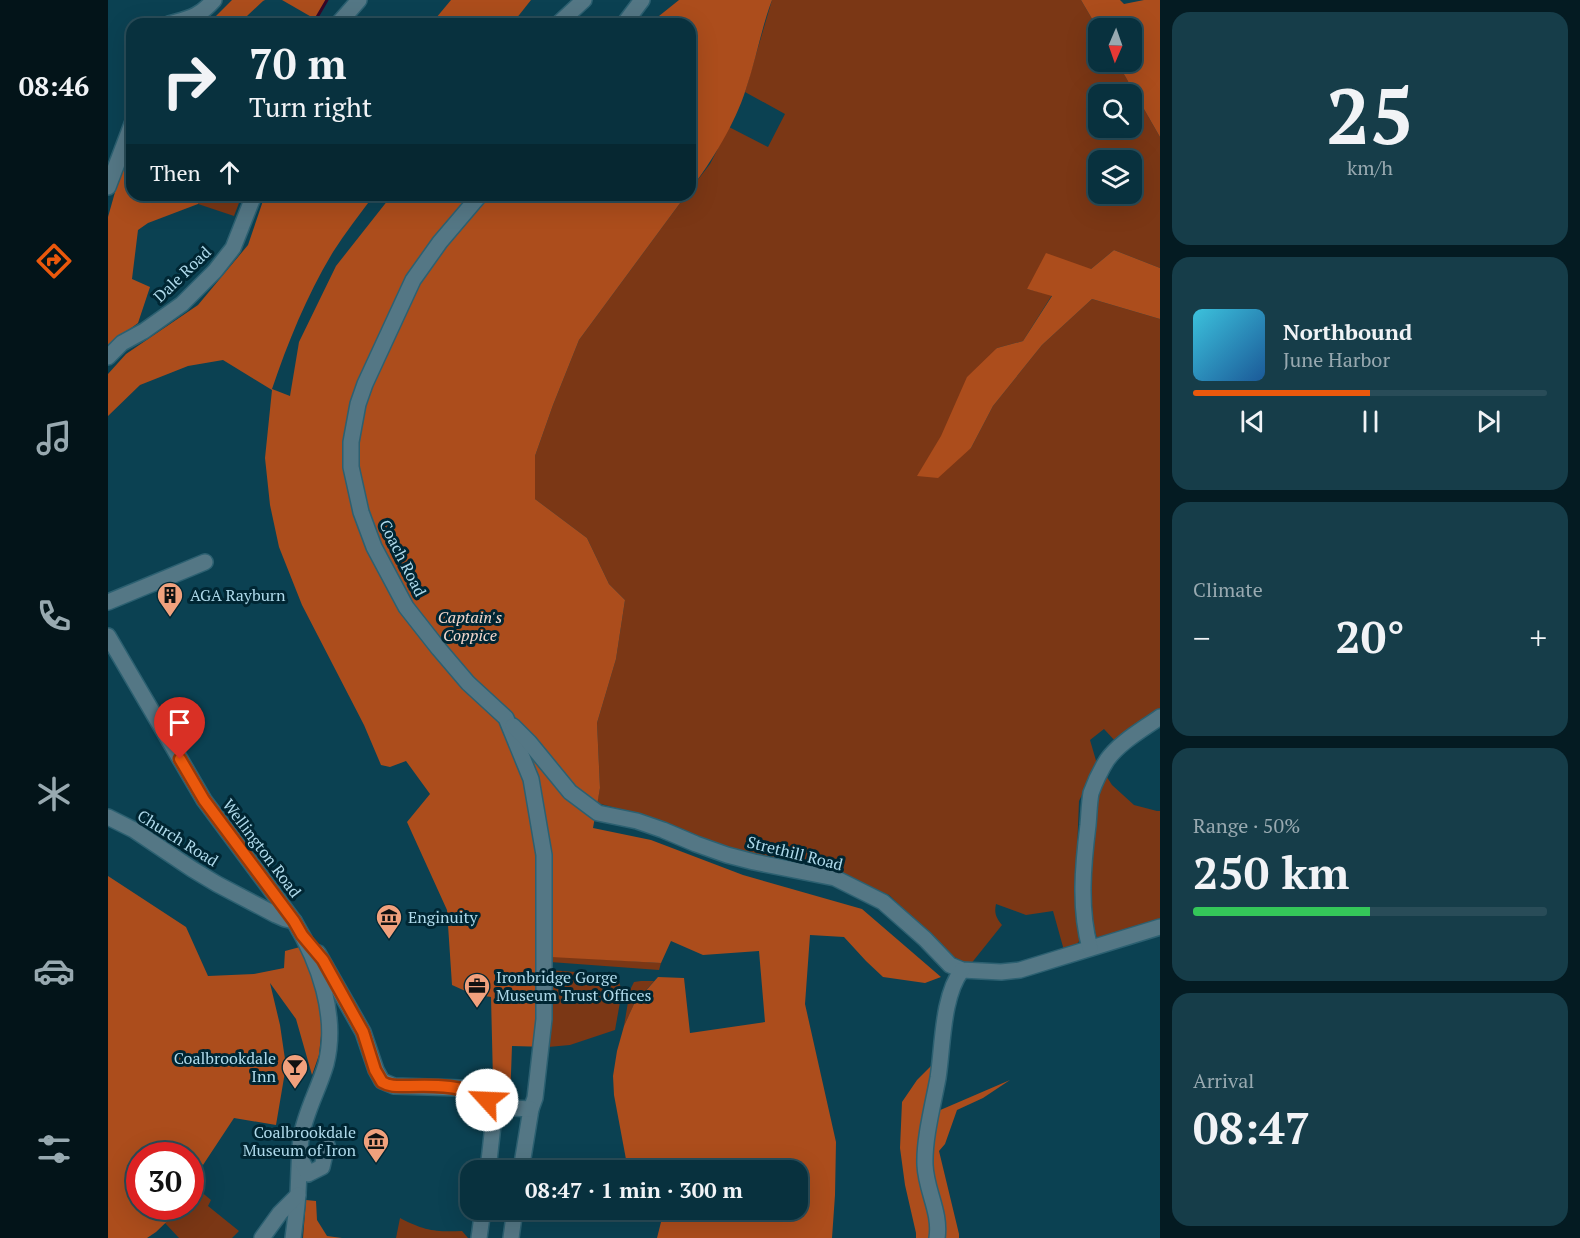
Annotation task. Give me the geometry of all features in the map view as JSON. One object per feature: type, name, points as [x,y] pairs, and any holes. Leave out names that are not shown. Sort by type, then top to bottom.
[{"type":"street","points":[[190,18],[202,12],[214,0]]},
{"type":"street","points":[[344,18],[360,0]]},
{"type":"street","points":[[564,18],[584,0]]},
{"type":"street","points":[[628,18],[642,0]]},
{"type":"street","points":[[108,187],[126,140]]},
{"type":"street","name":"Dale Road","points":[[108,357],[122,344],[182,304],[215,271],[233,248],[252,201]]},
{"type":"street","name":"Coach Road","points":[[475,201],[440,242],[413,280],[358,404],[351,442],[351,467],[361,512],[374,547],[406,607],[468,683],[506,718],[531,779],[544,855],[544,1019],[535,1098],[523,1160]]},
{"type":"street","points":[[108,602],[205,562]]},
{"type":"street","name":"Wellington Road","points":[[108,636],[204,800],[294,921],[318,972],[328,1012],[330,1033],[325,1067],[306,1117],[302,1138],[293,1238]]},
{"type":"street","points":[[1090,948],[1084,905],[1084,859],[1091,796],[1096,779],[1115,751],[1160,717]]},
{"type":"street","name":"Strethill Road","points":[[506,718],[570,792],[598,813],[636,821],[727,855],[835,879],[883,902],[925,939],[950,965],[962,970]]},
{"type":"street","name":"Church Road","points":[[108,817],[134,830],[217,884],[276,915],[294,921]]},
{"type":"street","points":[[937,1238],[935,1203],[925,1164],[926,1146],[940,1064],[944,1022],[955,980],[962,970],[1000,972],[1020,970],[1160,927]]},
{"type":"street","points":[[302,935],[323,960],[363,1032],[375,1070],[382,1082],[394,1086],[461,1088],[479,1094],[495,1107],[531,1109]]},
{"type":"street","points":[[489,1160],[495,1107]]},
{"type":"street","points":[[300,1157],[308,1174],[322,1167],[327,1145]]},
{"type":"street","points":[[262,1238],[280,1213],[298,1195]]},
{"type":"street","points":[[479,1238],[481,1220]]},
{"type":"street","points":[[511,1238],[513,1220]]},
{"type":"shaded area","points":[[772,0],[1081,0],[1092,18],[1088,18],[1088,72],[1123,72],[1130,84],[1088,84],[1088,138],[1142,138],[1142,106],[1160,137],[1160,268],[1114,250],[1091,269],[1027,289],[1052,295],[1023,341],[997,348],[918,476],[971,448],[993,406],[1042,345],[1092,299],[1160,319],[1160,709],[1116,742],[1104,729],[1090,740],[1097,764],[1079,801],[1076,877],[1080,940],[1065,954],[1053,911],[1026,915],[996,904],[996,915],[1002,925],[970,965],[952,956],[889,895],[823,868],[717,846],[639,814],[597,803],[600,788],[597,723],[616,659],[625,600],[609,584],[587,538],[535,499],[535,456],[579,340],[682,201],[696,201],[696,182],[710,164],[729,127],[768,147],[785,114],[745,92]]},
{"type":"shaded area","points":[[199,201],[240,201],[234,216],[198,204]]},
{"type":"shaded area","points":[[1105,774],[1112,785],[1134,805],[1160,811],[1160,922],[1098,941],[1093,925],[1090,863],[1098,786]]},
{"type":"shaded area","points":[[551,956],[661,963],[659,970],[550,962]]},
{"type":"shaded area","points":[[550,970],[613,975],[622,991],[615,1030],[570,1045],[548,1047]]},
{"type":"shaded area","points":[[654,981],[634,1004],[624,1026],[630,990],[634,982]]},
{"type":"shaded area","points":[[204,1194],[211,1200],[208,1206],[239,1231],[232,1238],[179,1238],[165,1223],[168,1220],[204,1220]]},
{"type":"shaded area","points":[[400,1218],[430,1230],[462,1231],[468,1238],[396,1238]]},
{"type":"green space","points":[[232,0],[265,0],[246,18],[214,18]]},
{"type":"green space","points":[[282,0],[327,0],[316,18]]},
{"type":"green space","points":[[451,0],[531,0],[517,18],[436,18]]},
{"type":"green space","points":[[679,0],[772,0],[750,78],[736,115],[714,155],[696,181],[696,18],[656,18]]},
{"type":"green space","points":[[1081,0],[1120,0],[1124,4],[1160,0],[1160,137],[1142,106],[1142,84],[1130,84],[1123,72],[1142,72],[1142,18],[1092,18]]},
{"type":"green space","points":[[126,159],[126,201],[199,201],[198,204],[148,223],[138,230],[132,279],[150,287],[138,323],[108,348],[108,217]]},
{"type":"green space","name":"Captain's Coppice","points":[[263,201],[370,201],[333,252],[291,336],[272,389],[290,396],[299,342],[336,266],[387,201],[682,201],[579,340],[535,456],[535,499],[587,538],[609,584],[625,600],[616,659],[597,723],[600,788],[593,828],[651,840],[743,875],[862,909],[941,977],[925,983],[883,977],[844,937],[810,935],[805,1004],[836,1142],[832,1238],[657,1238],[661,1222],[642,1220],[808,1220],[808,1160],[626,1160],[614,1095],[613,1076],[624,1026],[634,1004],[658,977],[684,978],[690,1033],[765,1022],[759,951],[703,955],[671,941],[661,963],[551,957],[548,1047],[512,1046],[510,1101],[496,1099],[493,1080],[491,997],[472,994],[452,985],[447,910],[407,822],[430,794],[406,761],[390,767],[381,765],[364,725],[302,605],[279,547],[270,505],[265,458],[272,390],[223,360],[188,366],[140,385],[108,416],[108,374],[126,354],[198,305],[248,245]]},
{"type":"green space","points":[[1114,250],[1160,268],[1160,319],[1092,299],[1042,345],[993,406],[971,448],[938,478],[917,476],[941,436],[967,377],[997,348],[1023,341],[1052,296],[1027,289],[1046,253],[1091,269]]},
{"type":"green space","points":[[108,876],[186,927],[208,976],[254,974],[284,968],[285,951],[300,947],[317,986],[322,1026],[319,1055],[312,1075],[296,1019],[270,983],[280,1025],[286,1066],[276,1125],[234,1118],[204,1163],[204,1142],[126,1142],[126,1220],[168,1220],[147,1238],[108,1238]]},
{"type":"green space","points":[[933,1064],[930,1204],[933,1238],[916,1238],[900,1148],[902,1102],[917,1080]]},
{"type":"green space","points":[[1010,1080],[983,1098],[957,1110],[945,1144],[939,1151],[959,1234],[959,1238],[943,1238],[930,1153],[938,1111]]},
{"type":"green space","points":[[306,1200],[316,1201],[317,1220],[327,1236],[342,1238],[303,1238]]},
{"type":"waterway","points":[[316,18],[327,0]]},
{"type":"place","name":"AGA Rayburn","points":[[170,618]]},
{"type":"place","name":"Enginuity","points":[[389,940]]},
{"type":"place","name":"Ironbridge Gorge Museum Trust Offices","points":[[477,1009]]},
{"type":"place","name":"Coalbrookdale Inn","points":[[295,1090]]},
{"type":"place","name":"Coalbrookdale Museum of Iron","points":[[376,1164]]},
{"type":"route","points":[[180,759],[204,800],[302,935],[323,960],[363,1032],[375,1070],[382,1082],[394,1086],[461,1088],[479,1094],[487,1100]]}]
